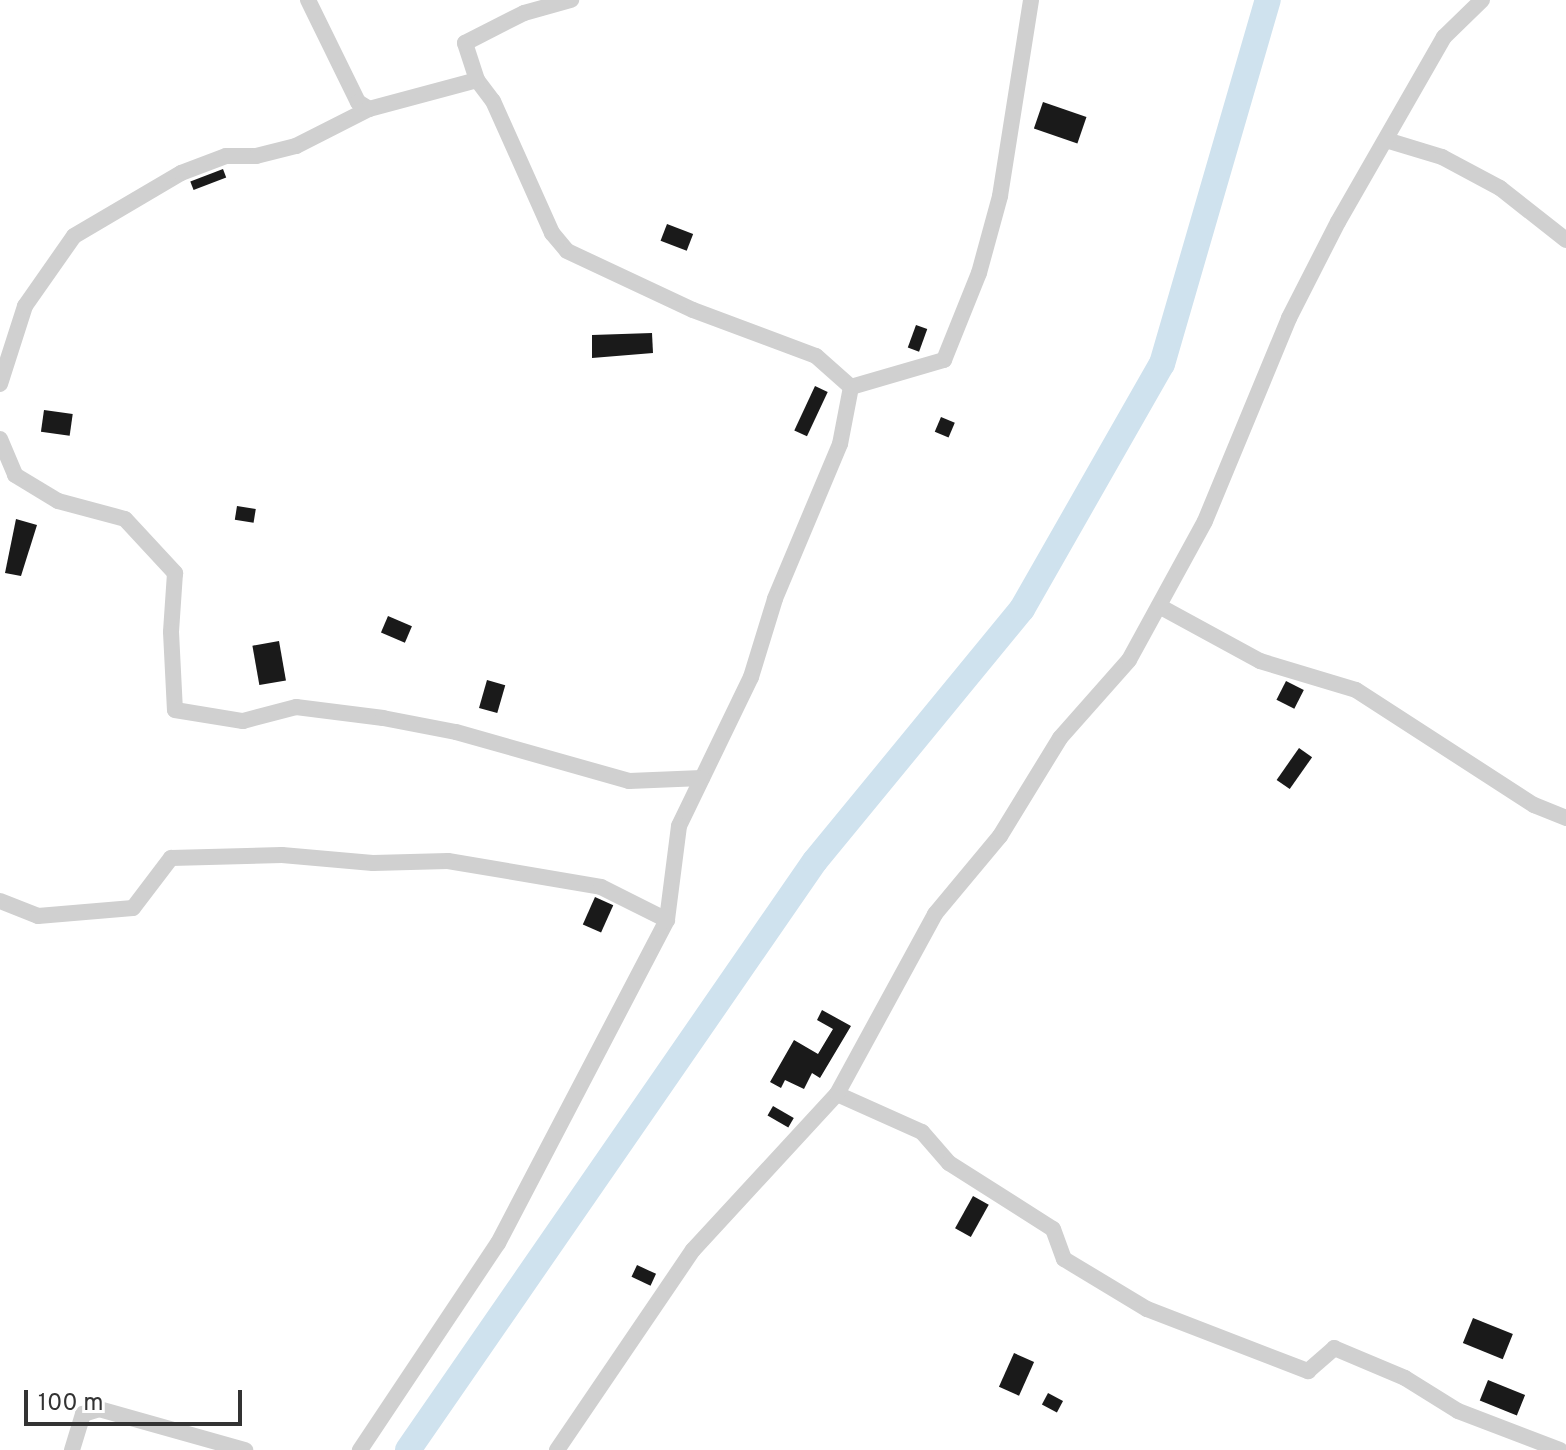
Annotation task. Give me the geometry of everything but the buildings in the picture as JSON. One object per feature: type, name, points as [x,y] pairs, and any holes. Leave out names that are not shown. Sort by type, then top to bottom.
[{"type":"street","points":[[308,0],[358,102],[369,109]]},
{"type":"street","points":[[568,0],[524,13],[465,43],[477,80],[493,101],[540,211],[567,251],[693,310],[816,356],[851,387]]},
{"type":"street","points":[[851,387],[944,360],[979,273],[1000,196],[1031,0]]},
{"type":"street","points":[[557,1450],[693,1250],[837,1094],[935,914],[1000,836],[1060,738],[1129,660],[1205,521],[1289,318],[1444,37],[1482,0]]},
{"type":"street","points":[[0,384],[25,306],[74,236],[181,173],[226,156],[256,156],[296,146],[369,109],[477,80]]},
{"type":"street","points":[[1386,140],[1442,157],[1500,188],[1566,240]]},
{"type":"street","points":[[360,1450],[498,1243],[667,920],[679,826],[751,677],[775,599],[840,444],[851,387]]},
{"type":"street","points":[[0,439],[15,475],[58,501],[125,519],[175,573],[171,632],[175,710],[243,721],[296,707],[383,718],[456,732],[629,781],[702,778]]},
{"type":"street","points":[[1159,606],[1260,661],[1356,690],[1534,805],[1566,818]]},
{"type":"street","points":[[0,901],[38,916],[133,908],[171,858],[282,855],[373,863],[448,861],[601,887],[667,920]]},
{"type":"street","points":[[837,1094],[922,1132],[949,1163],[1053,1229],[1064,1259],[1147,1309],[1308,1371],[1334,1348],[1405,1378],[1458,1411],[1560,1450]]},
{"type":"street","points":[[72,1450],[83,1414],[99,1409],[245,1450]]},
{"type":"waterway","points":[[408,1450],[815,861],[1022,609],[1162,364],[1268,0]]}]
